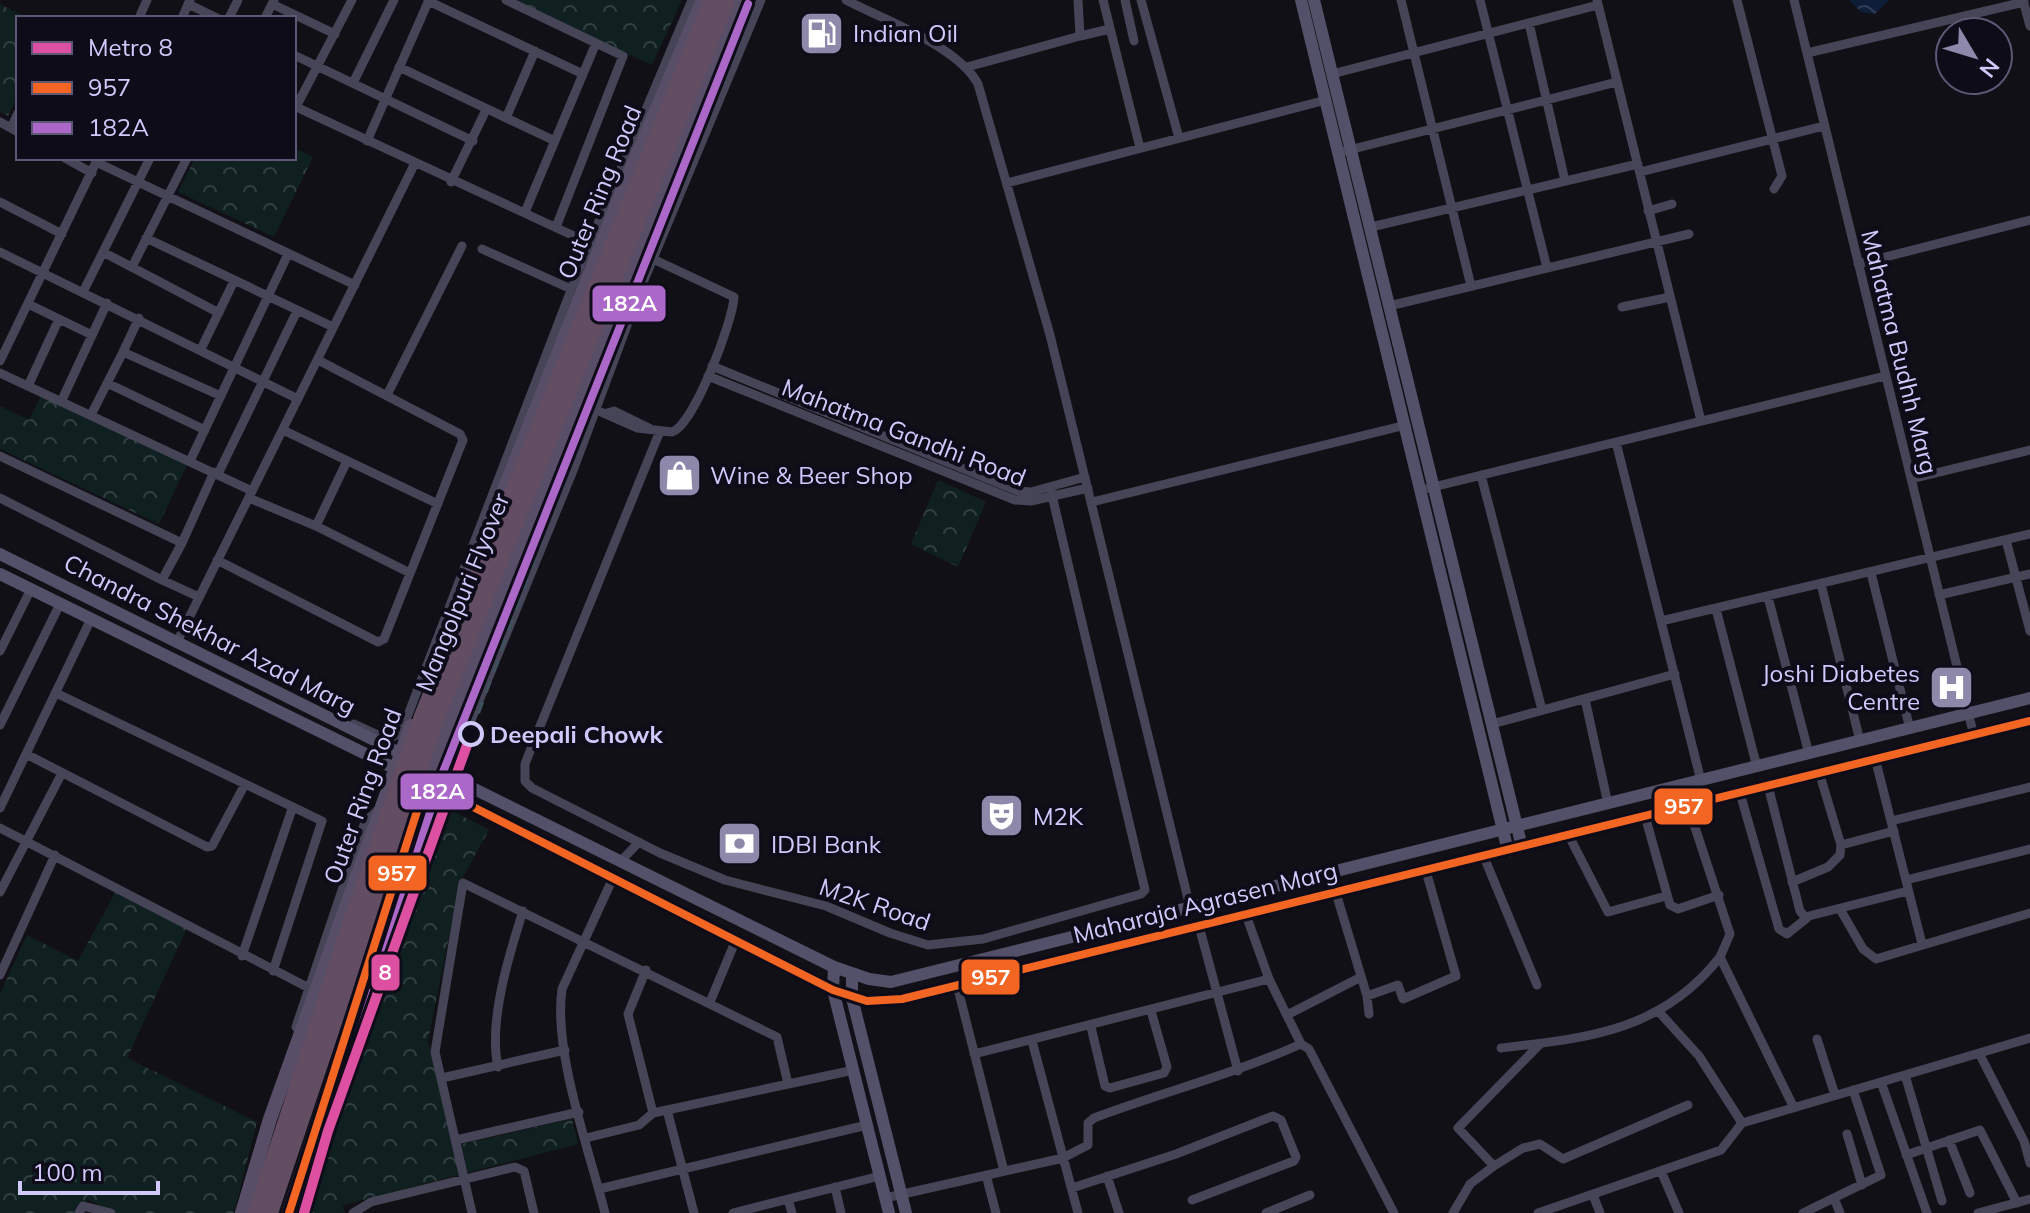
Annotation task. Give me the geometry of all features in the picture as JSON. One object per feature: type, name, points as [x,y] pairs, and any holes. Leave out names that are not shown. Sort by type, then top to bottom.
[{"type":"highway","name":"Mangolpuri Flyover","points":[[256,1213],[422,716],[712,0]]},
{"type":"highway","name":"Mangolpuri Flyover","points":[[270,1213],[435,722],[727,0]]},
{"type":"main road","name":"Outer Ring Road","points":[[239,1213],[394,768],[703,0]]},
{"type":"main road","points":[[289,1213],[426,783],[737,0]]},
{"type":"main road","points":[[465,586],[498,599]]},
{"type":"main road","points":[[365,852],[368,860],[381,869],[400,864]]},
{"type":"street","points":[[296,105],[352,0]]},
{"type":"street","points":[[353,83],[394,0]]},
{"type":"street","points":[[506,0],[621,53],[622,61],[556,227]]},
{"type":"street","points":[[324,717],[336,716],[387,739],[401,733],[589,243],[692,0]]},
{"type":"street","points":[[448,777],[653,259],[761,0]]},
{"type":"street","points":[[846,0],[932,44],[967,67],[978,84],[1092,502],[1190,907]]},
{"type":"street","points":[[1078,0],[1080,36]]},
{"type":"street","points":[[1103,0],[1140,148]]},
{"type":"street","points":[[1125,0],[1134,41]]},
{"type":"street","points":[[1141,0],[1179,138]]},
{"type":"street","points":[[1301,0],[1326,100],[1371,227],[1508,851]]},
{"type":"street","points":[[1314,0],[1406,425],[1427,488],[1492,724],[1522,847]]},
{"type":"street","points":[[1401,0],[1471,286]]},
{"type":"street","points":[[1480,0],[1547,268]]},
{"type":"street","points":[[1737,0],[1782,176],[1774,189]]},
{"type":"street","name":"Mahatma Budhh Marg","points":[[1794,0],[1974,736]]},
{"type":"street","points":[[367,141],[428,1],[583,74]]},
{"type":"street","points":[[1807,53],[2024,1],[2030,26]]},
{"type":"street","points":[[189,2],[214,16]]},
{"type":"street","points":[[273,2],[335,34]]},
{"type":"street","points":[[1332,74],[1529,23],[1597,2],[1701,421]]},
{"type":"street","points":[[1529,23],[1565,181]]},
{"type":"street","points":[[967,67],[1110,29]]},
{"type":"street","points":[[525,212],[596,43]]},
{"type":"street","points":[[506,118],[535,51]]},
{"type":"street","points":[[296,56],[473,141]]},
{"type":"street","points":[[399,67],[555,141]]},
{"type":"street","points":[[1345,151],[1617,82]]},
{"type":"street","points":[[1007,183],[1326,100]]},
{"type":"street","points":[[296,107],[414,165],[589,243]]},
{"type":"street","points":[[451,182],[486,110]]},
{"type":"street","points":[[0,122],[14,130]]},
{"type":"street","points":[[1371,227],[1565,181],[1771,140],[1824,126]]},
{"type":"street","points":[[69,160],[92,173]]},
{"type":"street","points":[[0,361],[97,160],[355,285]]},
{"type":"street","points":[[83,292],[149,160]]},
{"type":"street","points":[[132,267],[186,160]]},
{"type":"street","points":[[177,642],[414,165]]},
{"type":"street","points":[[0,202],[62,234]]},
{"type":"street","points":[[1648,211],[1672,204]]},
{"type":"street","points":[[1858,264],[2030,220]]},
{"type":"street","points":[[1389,306],[1689,234]]},
{"type":"street","points":[[146,238],[333,327]]},
{"type":"street","points":[[387,395],[462,246]]},
{"type":"street","points":[[482,249],[571,289]]},
{"type":"street","points":[[103,252],[219,313]]},
{"type":"street","points":[[190,461],[288,254]]},
{"type":"street","points":[[1,255],[139,318],[298,399]]},
{"type":"street","points":[[576,401],[637,428],[672,432],[681,428],[708,376],[734,297],[653,259]]},
{"type":"street","points":[[201,349],[234,281]]},
{"type":"street","points":[[1622,307],[1670,297]]},
{"type":"street","points":[[61,402],[107,303]]},
{"type":"street","points":[[28,304],[92,335]]},
{"type":"street","points":[[162,580],[297,311]]},
{"type":"street","points":[[91,415],[139,318]]},
{"type":"street","points":[[28,386],[59,319]]},
{"type":"street","points":[[123,352],[221,396]]},
{"type":"street","points":[[217,560],[381,642],[463,437],[318,360]]},
{"type":"street","name":"Mahatma Gandhi Road","points":[[712,366],[1018,491],[1051,492],[1088,488]]},
{"type":"street","points":[[0,373],[216,473],[250,494],[410,573]]},
{"type":"street","name":"Mahatma Gandhi Road","points":[[708,376],[1015,500],[1031,501],[1085,477]]},
{"type":"street","points":[[1427,488],[1885,376]]},
{"type":"street","points":[[107,383],[205,430]]},
{"type":"street","points":[[1092,502],[1406,425]]},
{"type":"street","points":[[283,430],[438,504]]},
{"type":"street","name":"M2K Road","points":[[660,431],[599,573],[524,773],[532,788],[639,842],[725,880],[826,906],[909,940],[948,945],[983,939],[1141,894],[1145,890],[1051,492]]},
{"type":"street","points":[[1616,442],[1701,781]]},
{"type":"street","points":[[1911,479],[2030,450]]},
{"type":"street","points":[[0,456],[182,543]]},
{"type":"street","points":[[316,526],[347,461]]},
{"type":"street","points":[[1481,475],[1542,710]]},
{"type":"street","points":[[0,498],[199,597]]},
{"type":"street","points":[[1661,621],[2030,534]]},
{"type":"street","points":[[2006,540],[2030,631]]},
{"type":"street","name":"Chandra Shekhar Azad Marg","points":[[0,554],[400,753]]},
{"type":"street","points":[[1871,573],[1910,729]]},
{"type":"street","name":"Chandra Shekhar Azad Marg","points":[[0,574],[394,768]]},
{"type":"street","points":[[1939,595],[2030,574]]},
{"type":"street","points":[[1821,584],[1860,741]]},
{"type":"street","points":[[0,651],[31,589]]},
{"type":"street","points":[[1768,597],[1809,754]]},
{"type":"street","points":[[0,725],[60,604]]},
{"type":"street","points":[[1716,609],[1757,767]]},
{"type":"street","points":[[0,808],[91,619]]},
{"type":"street","points":[[1492,724],[1675,674]]},
{"type":"street","points":[[56,693],[322,821],[273,971]]},
{"type":"street","name":"Maharaja Agrasen Marg","points":[[432,768],[834,967],[891,982],[2030,698]]},
{"type":"street","points":[[1585,699],[1608,804]]},
{"type":"street","name":"Maharaja Agrasen Marg","points":[[426,783],[833,990],[852,998],[902,999],[2030,721]]},
{"type":"street","points":[[330,737],[338,724]]},
{"type":"street","points":[[26,754],[207,847],[212,846],[219,837],[244,786]]},
{"type":"street","points":[[1875,758],[1922,944]]},
{"type":"street","points":[[1792,882],[1837,860],[1841,845],[1819,772]]},
{"type":"street","points":[[0,892],[62,773]]},
{"type":"street","points":[[1768,786],[1800,911],[1807,918]]},
{"type":"street","points":[[1841,845],[1892,826],[2030,787]]},
{"type":"street","points":[[1740,793],[1779,929],[1787,934],[1807,918],[2030,849]]},
{"type":"street","points":[[239,1213],[365,822],[381,806]]},
{"type":"street","points":[[1501,1048],[1605,1034],[1659,1012],[1686,995],[1720,957],[1730,934],[1688,806]]},
{"type":"street","points":[[242,956],[292,809]]},
{"type":"street","points":[[303,1213],[371,1004],[401,926],[429,823],[427,811],[418,809]]},
{"type":"street","points":[[1645,816],[1670,905],[1678,909],[1719,895]]},
{"type":"street","points":[[526,834],[533,819]]},
{"type":"street","points":[[0,828],[309,988]]},
{"type":"street","points":[[1569,836],[1608,912],[1666,896]]},
{"type":"street","points":[[620,862],[639,842]]},
{"type":"street","points":[[0,975],[55,855]]},
{"type":"street","points":[[1484,857],[1537,985]]},
{"type":"street","points":[[1367,996],[1398,985],[1403,999],[1456,976],[1426,871]]},
{"type":"street","points":[[605,1213],[560,1027],[562,989],[613,878]]},
{"type":"street","points":[[472,1213],[435,1052],[463,883],[646,970],[777,1037],[788,1084]]},
{"type":"street","points":[[1336,893],[1367,996],[1369,1014]]},
{"type":"street","points":[[1840,909],[1870,956],[1876,959],[2030,913]]},
{"type":"street","points":[[498,1067],[495,1039],[511,948],[523,911]]},
{"type":"street","points":[[1246,915],[1269,979],[1301,1044],[1309,1049],[1394,1213]]},
{"type":"street","points":[[1199,926],[1238,1071]]},
{"type":"street","points":[[710,1002],[735,942]]},
{"type":"street","points":[[948,945],[950,967]]},
{"type":"street","points":[[1720,957],[1794,1108]]},
{"type":"street","points":[[834,967],[833,990],[889,1213]]},
{"type":"street","points":[[646,970],[628,1014],[653,1113]]},
{"type":"street","points":[[852,974],[852,998],[906,1213]]},
{"type":"street","points":[[1287,1015],[1361,977]]},
{"type":"street","points":[[974,1054],[1218,995],[1269,979]]},
{"type":"street","points":[[957,985],[1004,1171]]},
{"type":"street","points":[[1091,1027],[1105,1086],[1110,1088],[1164,1073],[1167,1067],[1151,1011]]},
{"type":"street","points":[[1659,1012],[1699,1056],[1742,1123]]},
{"type":"street","points":[[1538,1213],[1553,1211],[1721,1150],[1742,1123],[2030,1038]]},
{"type":"street","points":[[1817,1039],[1835,1095]]},
{"type":"street","points":[[1032,1041],[1078,1213]]},
{"type":"street","points":[[885,1198],[1063,1158],[1088,1145],[1088,1123],[1094,1118],[1175,1088],[1238,1071],[1301,1044]]},
{"type":"street","points":[[1494,1166],[1458,1128],[1540,1044]]},
{"type":"street","points":[[442,1078],[565,1050]]},
{"type":"street","points":[[1979,1053],[2017,1128],[2030,1163]]},
{"type":"street","points":[[586,1138],[639,1125],[653,1113],[854,1070]]},
{"type":"street","points":[[1905,1075],[1942,1201]]},
{"type":"street","points":[[1881,1082],[1927,1213]]},
{"type":"street","points":[[1803,1213],[1881,1175],[1853,1090]]},
{"type":"street","points":[[1453,1213],[1470,1184],[1523,1148],[1540,1144],[1563,1159],[1688,1105]]},
{"type":"street","points":[[667,1110],[694,1213]]},
{"type":"street","points":[[456,1140],[579,1112]]},
{"type":"street","points":[[1072,1188],[1176,1154],[1273,1116],[1281,1120],[1296,1157],[1294,1161],[1192,1200]]},
{"type":"street","points":[[599,1189],[867,1125]]},
{"type":"street","points":[[2017,1128],[2030,1125]]},
{"type":"street","points":[[1906,1155],[1980,1130],[2023,1201],[2026,1213]]},
{"type":"street","points":[[1847,1134],[1862,1185]]},
{"type":"street","points":[[1949,1140],[1970,1193]]},
{"type":"street","points":[[353,1213],[371,1202],[520,1167],[527,1179],[534,1213]]},
{"type":"street","points":[[1661,1171],[1679,1213]]},
{"type":"street","points":[[986,1175],[996,1213]]},
{"type":"street","points":[[733,1213],[880,1176]]},
{"type":"street","points":[[1107,1176],[1119,1213]]},
{"type":"street","points":[[835,1187],[841,1213]]},
{"type":"street","points":[[1266,1213],[1310,1195]]},
{"type":"street","points":[[1593,1195],[1600,1213]]},
{"type":"street","points":[[1834,1198],[1840,1213]]},
{"type":"street","points":[[788,1199],[792,1213]]},
{"type":"street","points":[[1978,1213],[2023,1201]]},
{"type":"street","points":[[79,1213],[88,1205],[111,1213]]},
{"type":"green space","points":[[510,0],[682,0],[652,65]]},
{"type":"green space","points":[[0,4],[23,16],[16,16],[16,100],[8,116],[0,112]]},
{"type":"green space","points":[[296,149],[313,157],[274,237],[178,192],[194,160],[296,160]]},
{"type":"green space","points":[[41,396],[187,465],[159,524],[0,449],[0,406],[29,420]]},
{"type":"green space","points":[[938,480],[986,502],[958,567],[911,544]]},
{"type":"green space","points":[[453,811],[489,830],[460,882],[428,1041],[453,1146],[572,1119],[578,1144],[343,1205],[344,1213],[309,1213],[442,814]]},
{"type":"green space","points":[[116,891],[188,926],[127,1058],[257,1122],[234,1213],[116,1213],[87,1199],[83,1213],[0,1213],[0,994],[27,935],[78,961]]},
{"type":"water","points":[[1849,0],[1889,0],[1875,14],[1861,12]]},
{"type":"railway","points":[[471,734],[637,279]]},
{"type":"metro line","name":"8","points":[[304,1213],[328,1131],[471,734]]},
{"type":"transit line","name":"182A","points":[[302,1213],[443,772],[748,4]]},
{"type":"transit line","name":"957","points":[[289,1213],[426,783],[833,990],[867,1001],[902,999],[2030,721]]},
{"type":"place","name":"Indian Oil","points":[[822,33]]},
{"type":"place","name":"Wine & Beer Shop","points":[[679,475]]},
{"type":"place","name":"Joshi Diabetes Centre","points":[[1951,687]]},
{"type":"place","name":"Deepali Chowk","points":[[471,734]]},
{"type":"place","name":"M2K","points":[[1002,816]]},
{"type":"place","name":"IDBI Bank","points":[[740,844]]}]
